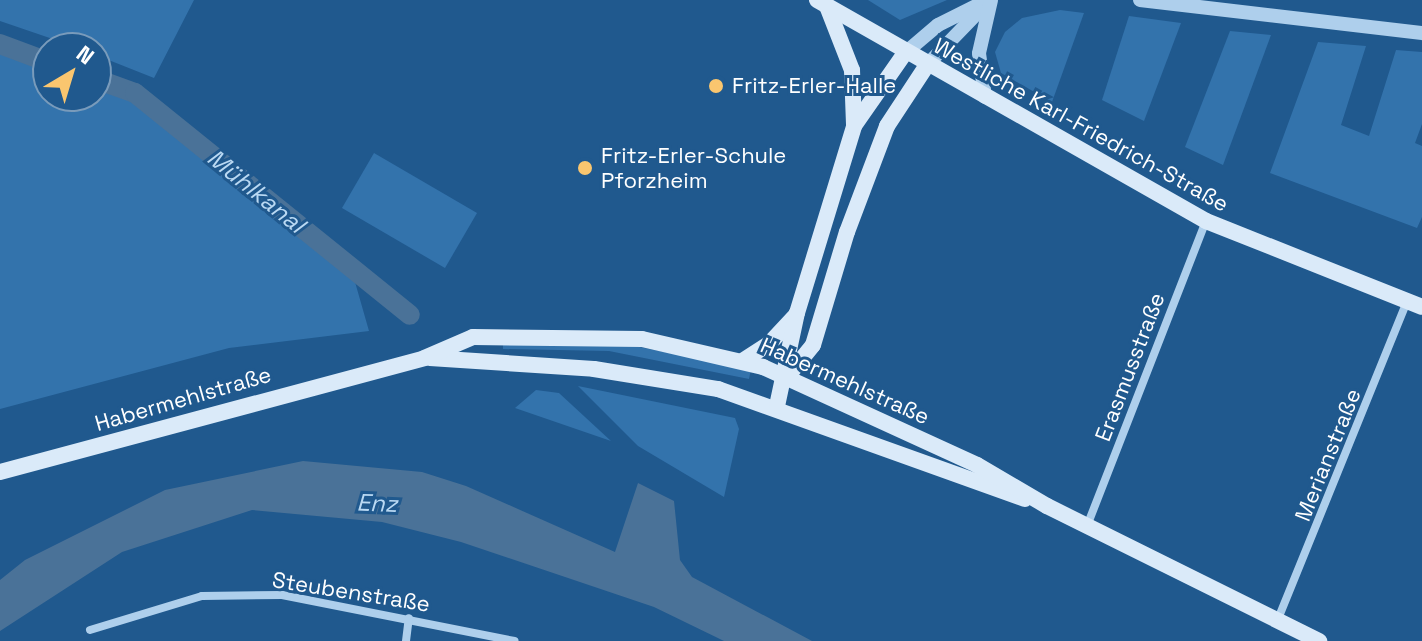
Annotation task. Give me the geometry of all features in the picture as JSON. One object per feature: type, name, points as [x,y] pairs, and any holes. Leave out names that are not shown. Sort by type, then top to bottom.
[{"type":"main road","name":"Westliche Karl-Friedrich-Straße","points":[[822,3],[905,53],[1206,221],[1415,304]]},
{"type":"main road","points":[[822,3],[852,70],[854,126]]},
{"type":"main road","points":[[777,406],[787,377],[797,313],[854,126],[905,53]]},
{"type":"main road","points":[[787,377],[813,345],[847,232],[887,126],[927,65]]},
{"type":"main road","points":[[744,360],[769,344],[797,313]]},
{"type":"main road","name":"Habermehlstraße","points":[[0,472],[424,358],[473,337],[595,336],[680,345],[744,360],[787,377],[977,465],[1047,506],[1319,641]]},
{"type":"main road","name":"Habermehlstraße","points":[[424,358],[677,380],[777,406],[1047,506]]},
{"type":"street","points":[[905,53],[938,25],[990,0]]},
{"type":"street","points":[[927,65],[990,0]]},
{"type":"street","points":[[985,97],[979,53],[990,0]]},
{"type":"street","points":[[1140,0],[1422,33]]},
{"type":"street","name":"Erasmusstraße","points":[[1087,526],[1206,221]]},
{"type":"street","name":"Merianstraße","points":[[1278,619],[1415,304]]},
{"type":"street","name":"Steubenstraße","points":[[90,630],[202,596],[282,595],[515,641]]},
{"type":"street","points":[[406,641],[409,618]]},
{"type":"shaded area","points":[[0,0],[194,0],[154,78],[112,61],[112,32],[32,32],[0,21]]},
{"type":"shaded area","points":[[868,0],[947,0],[900,20]]},
{"type":"shaded area","points":[[1060,10],[1084,13],[1052,102],[1001,73],[995,52],[1005,32],[1022,18]]},
{"type":"shaded area","points":[[1129,16],[1181,23],[1144,121],[1102,100]]},
{"type":"shaded area","points":[[1230,31],[1271,35],[1223,165],[1185,147]]},
{"type":"shaded area","points":[[1318,42],[1366,46],[1341,125],[1369,136],[1396,50],[1422,52],[1422,124],[1415,143],[1422,146],[1422,217],[1417,228],[1270,173]]},
{"type":"shaded area","points":[[0,52],[32,63],[32,112],[112,112],[112,89],[132,96],[248,186],[355,282],[369,331],[229,348],[0,409]]},
{"type":"shaded area","points":[[374,153],[477,213],[445,268],[342,208]]},
{"type":"shaded area","points":[[503,343],[634,346],[751,369],[749,379],[609,351],[503,349]]},
{"type":"shaded area","points":[[578,386],[735,418],[739,429],[724,497],[638,446]]},
{"type":"shaded area","points":[[536,390],[559,393],[611,441],[515,408]]},
{"type":"water","name":"Enz","points":[[303,461],[422,472],[466,486],[615,552],[638,483],[674,501],[680,560],[692,577],[812,641],[724,641],[654,607],[461,542],[382,522],[252,510],[122,552],[0,631],[0,580],[25,560],[165,490]]},
{"type":"waterway","name":"Mühlkanal","points":[[0,44],[32,56]]},
{"type":"waterway","name":"Mühlkanal","points":[[112,85],[135,93],[410,315]]},
{"type":"place","name":"Fritz-Erler-Halle","points":[[716,86]]},
{"type":"place","name":"Fritz-Erler-Schule Pforzheim","points":[[585,168]]}]
